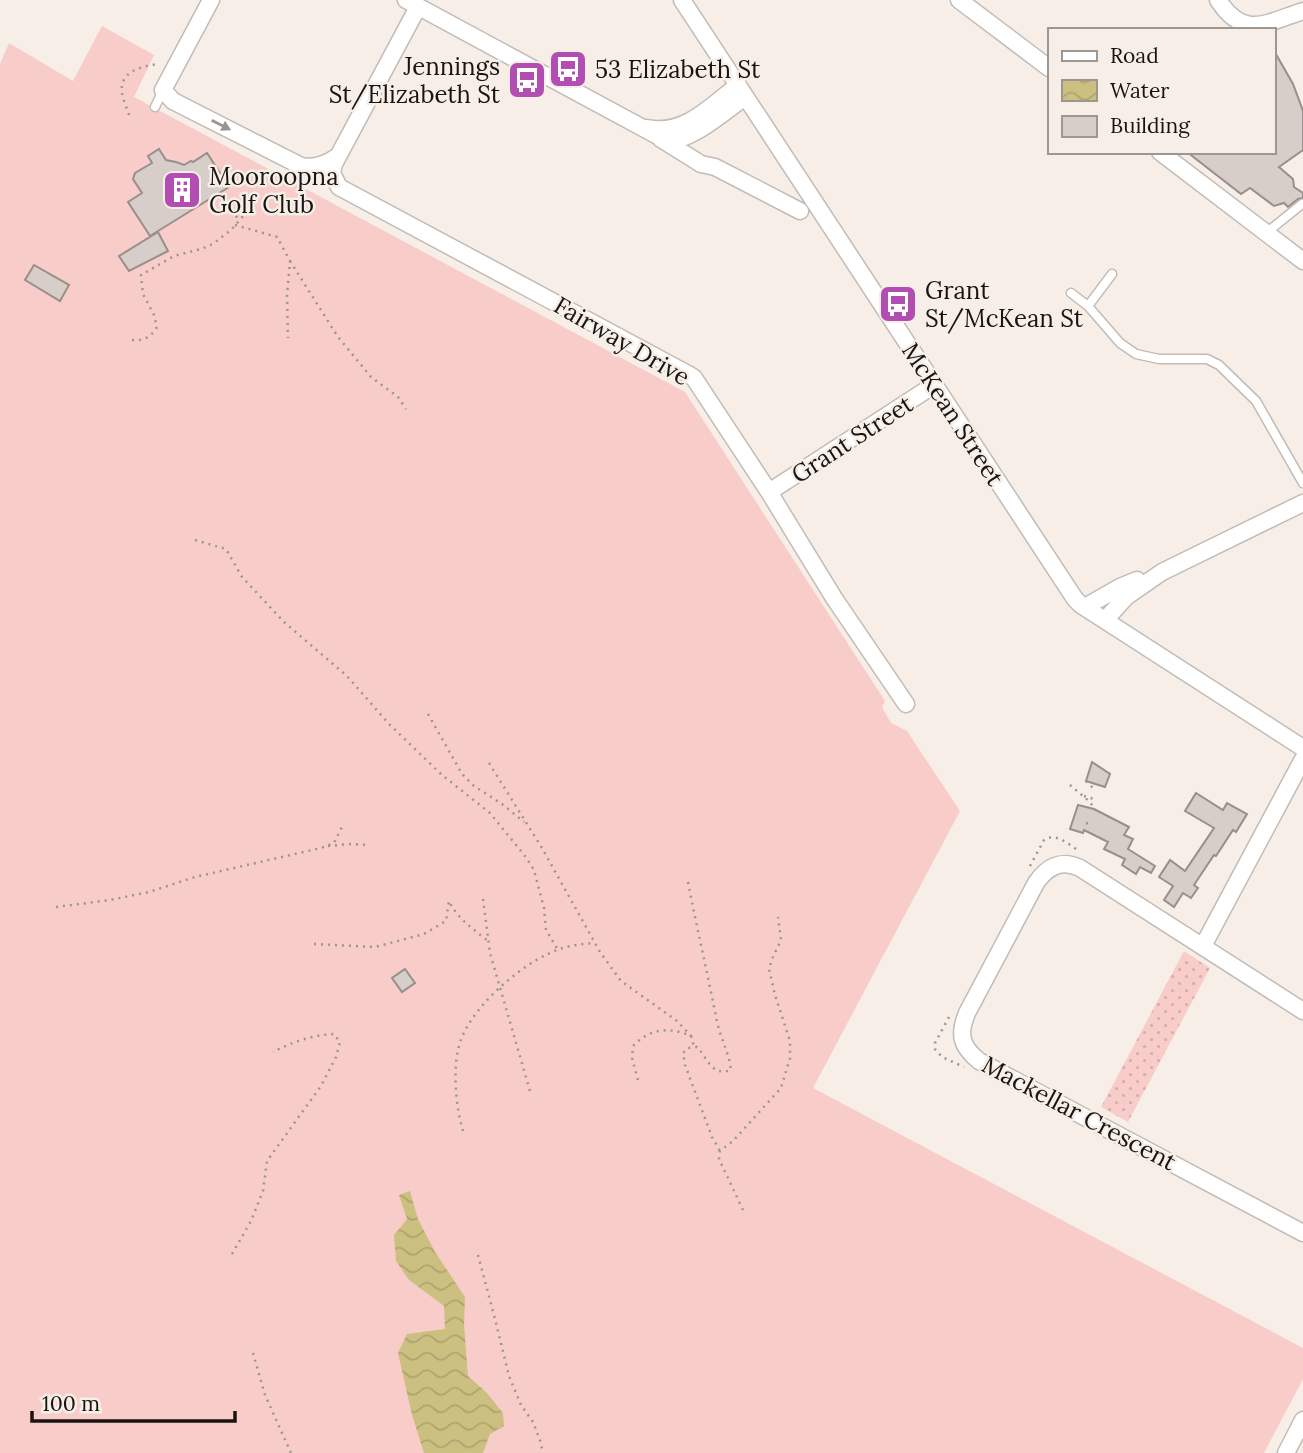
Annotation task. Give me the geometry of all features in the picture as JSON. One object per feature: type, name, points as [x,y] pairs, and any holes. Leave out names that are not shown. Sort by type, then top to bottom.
[{"type":"street","points":[[211,0],[163,90],[173,101],[301,166],[310,168],[335,162],[412,3],[667,141],[678,140],[694,133],[741,91]]},
{"type":"street","name":"McKean Street","points":[[682,0],[1074,599],[1303,748]]},
{"type":"street","points":[[959,0],[1048,67]]},
{"type":"street","points":[[1218,0],[1234,20],[1251,25],[1303,11]]},
{"type":"street","points":[[644,128],[701,164],[715,167],[800,211]]},
{"type":"street","points":[[1163,154],[1303,260]]},
{"type":"street","name":"Fairway Drive","points":[[335,162],[332,173],[342,190],[690,375],[906,704]]},
{"type":"street","name":"Grant Street","points":[[769,492],[934,385]]},
{"type":"street","points":[[1085,607],[1120,587],[1163,572],[1303,503]]},
{"type":"street","points":[[1105,620],[1126,597],[1163,572]]},
{"type":"street","points":[[1203,946],[1303,759]]},
{"type":"street","name":"Mackellar Crescent","points":[[1303,1010],[1080,868],[1066,864],[1055,865],[1045,871],[1036,883],[967,1013],[961,1030],[967,1050],[979,1061],[1303,1233]]},
{"type":"street","points":[[1286,1453],[1303,1420]]},
{"type":"lane","points":[[155,107],[163,90]]},
{"type":"lane","points":[[1266,233],[1303,204]]},
{"type":"lane","points":[[1088,306],[1112,274]]},
{"type":"lane","points":[[1071,293],[1088,306],[1124,346],[1136,354],[1159,359],[1207,359],[1219,365],[1255,401],[1303,483]]},
{"type":"path","points":[[129,115],[122,90],[129,73],[144,66],[177,64]]},
{"type":"path","points":[[213,201],[223,204],[239,219]]},
{"type":"path","points":[[132,340],[145,339],[157,327],[143,294],[141,275],[174,256],[213,244],[251,207]]},
{"type":"path","points":[[235,225],[277,237],[338,337],[371,377],[398,397],[406,410]]},
{"type":"path","points":[[288,338],[287,295],[290,261]]},
{"type":"path","points":[[195,540],[226,549],[242,577],[284,622],[347,676],[389,724],[442,775],[490,813],[534,870],[544,908],[546,930],[558,950]]},
{"type":"path","points":[[428,714],[462,775],[527,824]]},
{"type":"path","points":[[489,763],[595,943],[621,981],[677,1021],[691,1036],[694,1047]]},
{"type":"path","points":[[1086,781],[1094,789]]},
{"type":"path","points":[[1070,785],[1095,810]]},
{"type":"path","points":[[1081,795],[1094,799]]},
{"type":"path","points":[[321,848],[334,842],[343,825]]},
{"type":"path","points":[[1029,867],[1044,840],[1052,836],[1080,852]]},
{"type":"path","points":[[56,907],[149,892],[195,877],[321,848],[367,845]]},
{"type":"path","points":[[688,881],[718,1027],[731,1070],[720,1072],[697,1047],[688,1048],[683,1053],[685,1065],[712,1138],[720,1151],[719,1159],[743,1210]]},
{"type":"path","points":[[483,899],[490,953],[530,1091]]},
{"type":"path","points":[[314,944],[375,947],[424,934],[446,921],[449,901],[466,923],[488,941]]},
{"type":"path","points":[[720,1151],[733,1141],[781,1088],[790,1058],[790,1041],[769,969],[780,940],[778,917]]},
{"type":"path","points":[[463,1130],[456,1083],[458,1048],[481,1006],[521,970],[549,953],[575,944],[595,943]]},
{"type":"path","points":[[954,1008],[935,1043],[935,1049],[942,1057],[972,1072]]},
{"type":"path","points":[[638,1080],[632,1058],[633,1046],[642,1036],[670,1030],[691,1036]]},
{"type":"path","points":[[232,1254],[251,1221],[263,1191],[267,1161],[321,1086],[336,1057],[340,1042],[334,1034],[321,1035],[286,1045],[274,1052]]},
{"type":"path","points":[[478,1255],[509,1376],[521,1405],[533,1422],[543,1453]]},
{"type":"path","points":[[253,1353],[265,1395],[291,1453]]},
{"type":"shaded area","name":"Mooroopna Golf Club","points":[[102,26],[154,55],[134,97],[685,392],[885,701],[882,707],[891,723],[907,731],[960,811],[813,1088],[1303,1348],[1303,1379],[1264,1453],[0,1453],[0,64],[9,43],[73,81]]},
{"type":"shaded area","points":[[1184,951],[1210,968],[1128,1122],[1101,1107]]},
{"type":"water","points":[[410,1191],[418,1219],[435,1252],[465,1297],[468,1376],[487,1393],[503,1413],[504,1426],[490,1434],[483,1453],[424,1453],[412,1415],[398,1353],[407,1334],[445,1329],[444,1306],[409,1280],[396,1261],[394,1235],[407,1219],[399,1195]]},
{"type":"building","points":[[1275,52],[1293,84],[1303,111],[1303,150],[1279,167],[1293,179],[1294,187],[1303,193],[1303,198],[1288,207],[1284,203],[1274,206],[1250,188],[1241,194],[1190,154],[1275,154]]},
{"type":"building","name":"Mooroopna Golf Club","points":[[159,149],[166,160],[184,165],[207,153],[229,187],[150,236],[128,202],[142,193],[133,179],[135,173],[152,163],[148,156]]},
{"type":"building","points":[[158,232],[168,251],[129,271],[119,256]]},
{"type":"building","points":[[34,265],[69,285],[60,301],[25,280]]},
{"type":"building","points":[[1092,762],[1110,774],[1105,787],[1086,781]]},
{"type":"building","points":[[1196,793],[1223,810],[1227,803],[1247,814],[1194,885],[1198,888],[1191,898],[1183,893],[1174,907],[1164,900],[1173,886],[1159,877],[1170,860],[1185,871],[1214,828],[1185,811]]},
{"type":"building","points":[[1078,805],[1094,809],[1129,827],[1124,835],[1133,839],[1128,849],[1155,866],[1151,873],[1140,867],[1136,874],[1122,865],[1125,859],[1104,849],[1108,842],[1084,830],[1083,833],[1070,829]]},
{"type":"building","points":[[405,969],[415,983],[402,992],[392,978]]},
{"type":"place","name":"53 Elizabeth St","points":[[568,69]]},
{"type":"place","name":"Jennings St/Elizabeth St","points":[[527,80]]},
{"type":"place","name":"Mooroopna Golf Club","points":[[182,190]]},
{"type":"place","name":"Grant St/McKean St","points":[[898,304]]}]
